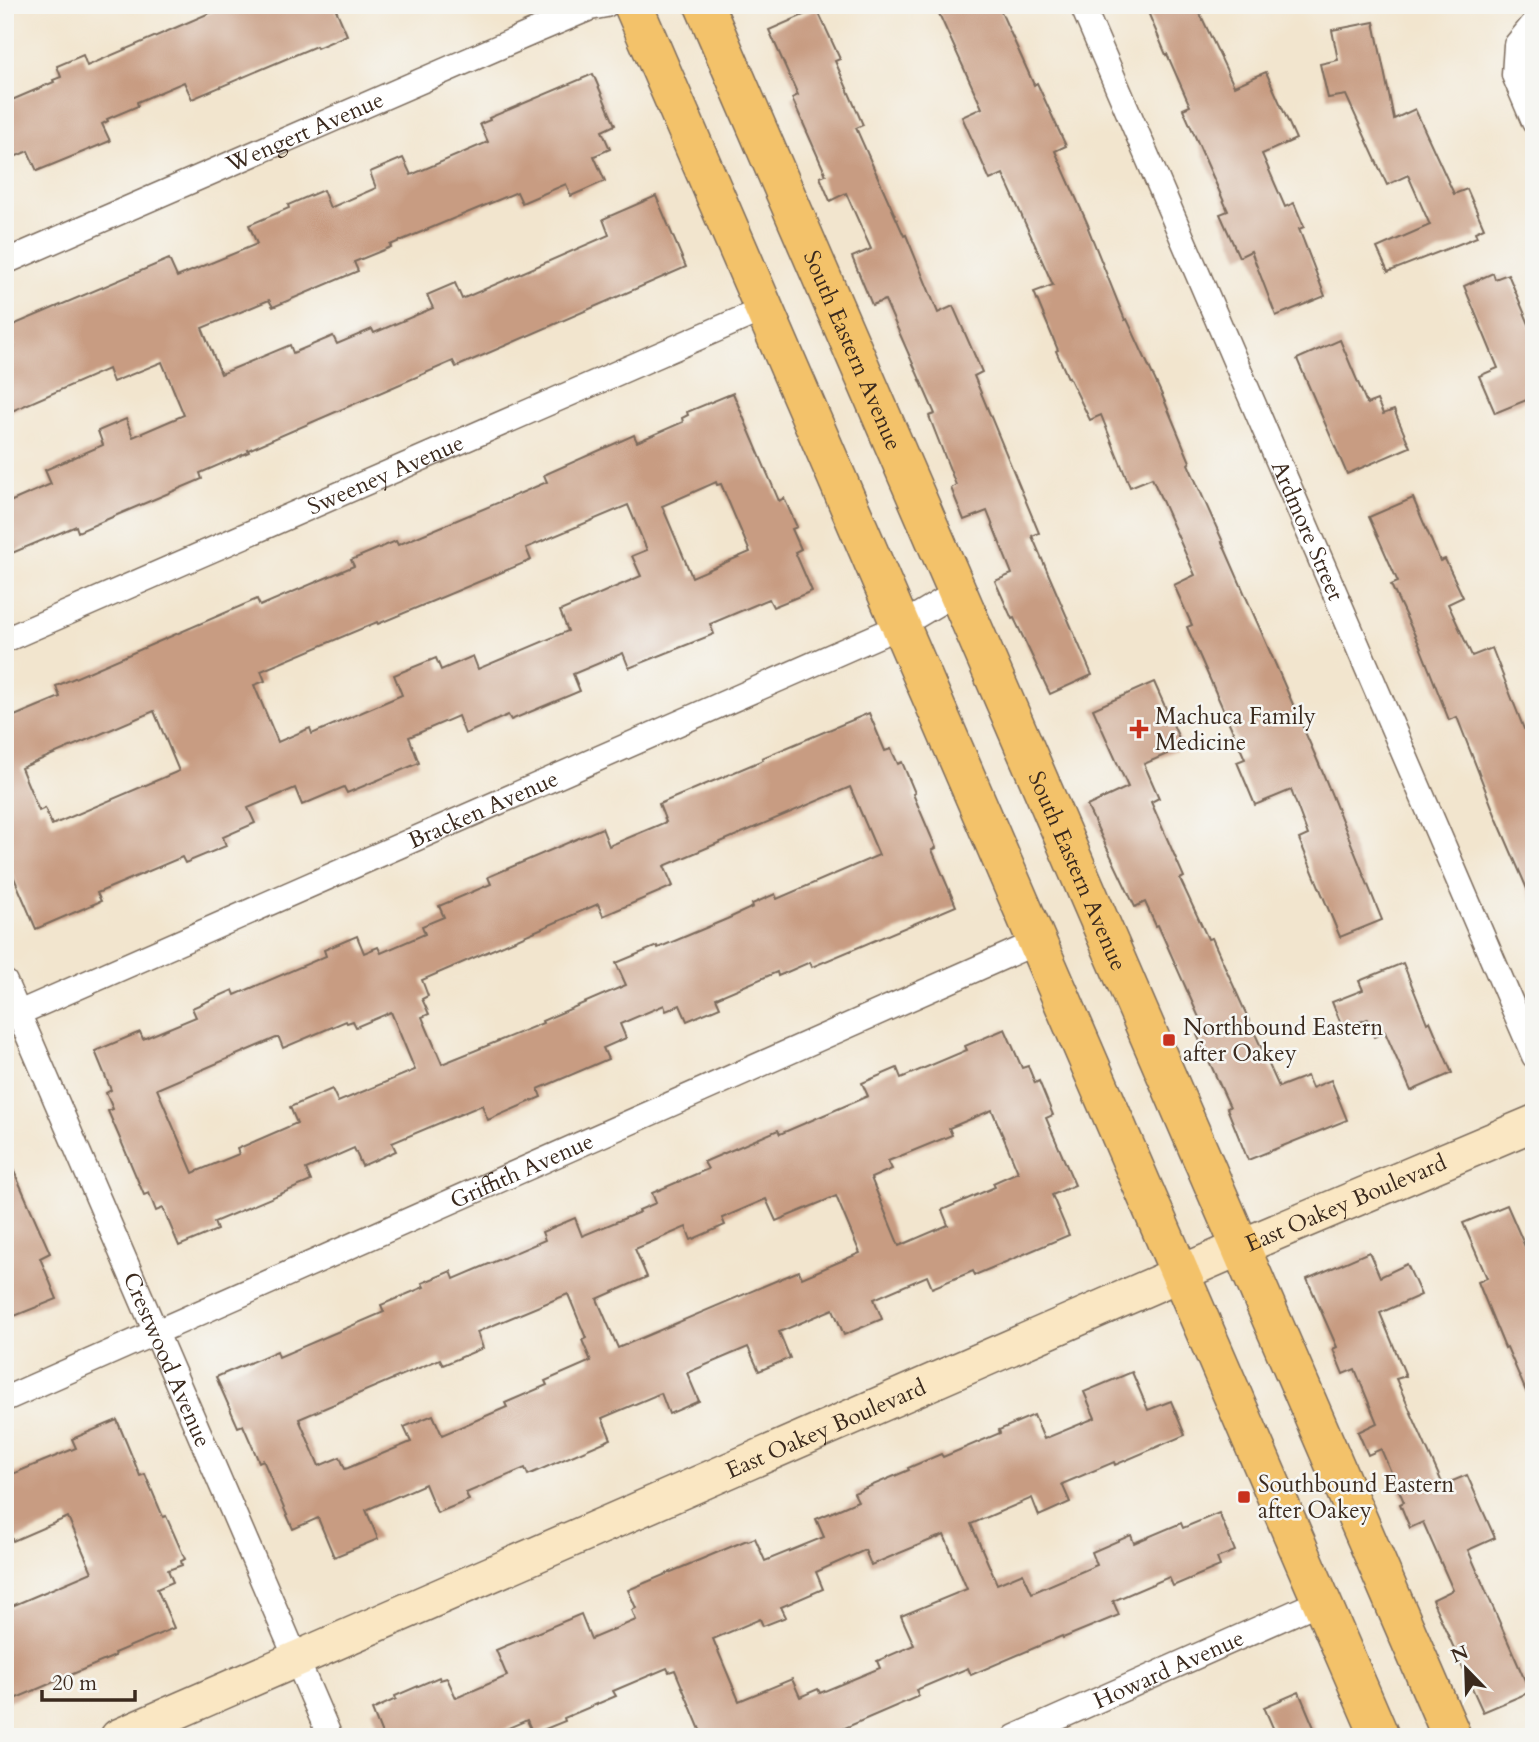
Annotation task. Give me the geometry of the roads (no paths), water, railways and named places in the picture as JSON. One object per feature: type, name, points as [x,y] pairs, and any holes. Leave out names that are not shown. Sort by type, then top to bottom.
[{"type":"main road","points":[[633,5],[1380,1737]]},
{"type":"main road","name":"South Eastern Avenue","points":[[704,5],[1452,1737]]},
{"type":"street","name":"Wengert Avenue","points":[[5,262],[531,33],[590,8],[606,5]]},
{"type":"street","name":"Ardmore Street","points":[[1082,5],[1534,1056]]},
{"type":"street","points":[[1534,23],[1516,45],[1514,75],[1534,122]]},
{"type":"street","name":"Sweeney Avenue","points":[[5,640],[764,309]]},
{"type":"street","name":"Bracken Avenue","points":[[12,1016],[900,626],[957,592]]},
{"type":"street","name":"Griffith Avenue","points":[[5,1399],[1037,942]]},
{"type":"street","name":"Crestwood Avenue","points":[[5,982],[12,1016],[156,1333],[330,1737]]},
{"type":"street","name":"East Oakey Boulevard","points":[[118,1737],[1241,1247],[1534,1123]]},
{"type":"street","name":"Howard Avenue","points":[[1015,1737],[1321,1601]]},
{"type":"place","name":"Machuca Family Medicine","points":[[1139,729]]},
{"type":"place","name":"Northbound Eastern after Oakey","points":[[1169,1040]]},
{"type":"place","name":"Southbound Eastern after Oakey","points":[[1244,1497]]}]
